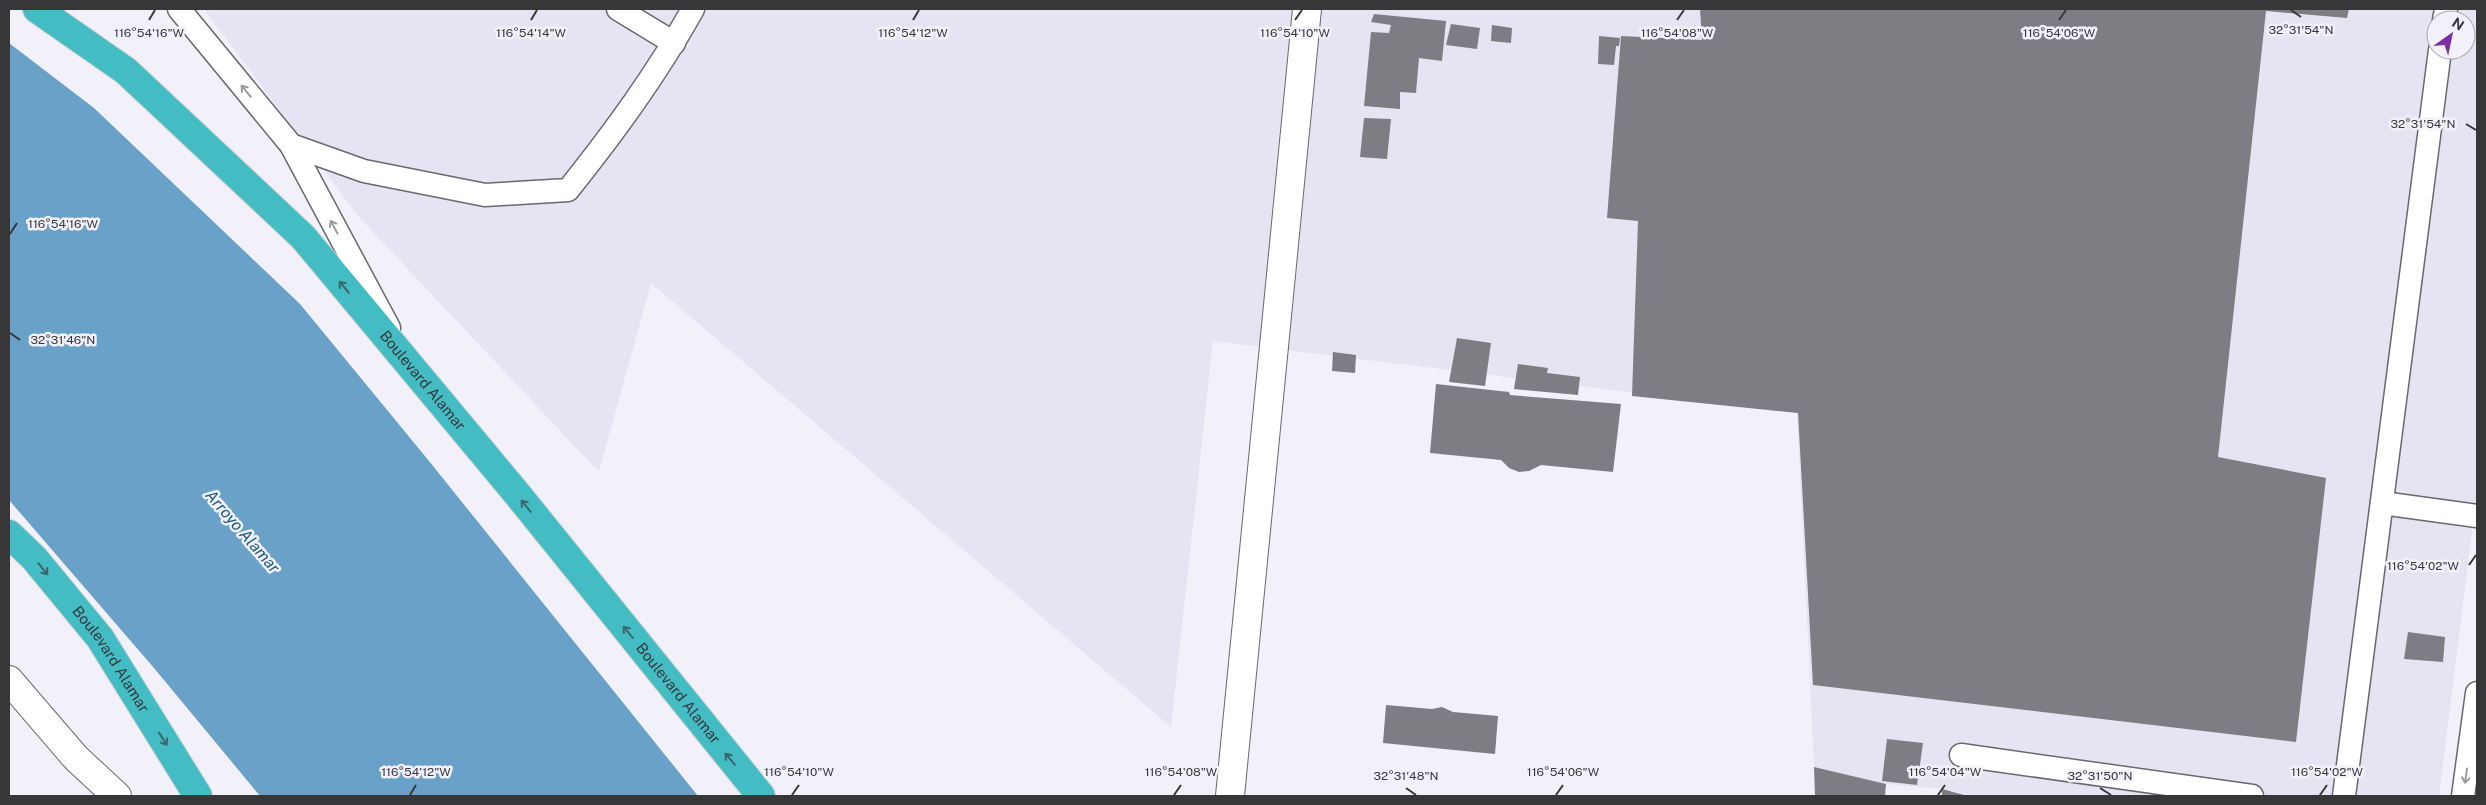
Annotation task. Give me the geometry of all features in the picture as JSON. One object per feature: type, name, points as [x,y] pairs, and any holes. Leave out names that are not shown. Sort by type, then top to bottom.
[{"type":"highway","name":"Boulevard Alamar","points":[[37,9],[126,71],[303,237],[518,495],[761,796]]},
{"type":"highway","name":"Boulevard Alamar","points":[[9,534],[34,558],[100,638],[198,796]]},
{"type":"street","points":[[1230,796],[1307,9]]},
{"type":"street","points":[[9,680],[76,758],[117,796]]},
{"type":"lane","points":[[179,9],[291,145],[407,362]]},
{"type":"lane","points":[[618,9],[674,44]]},
{"type":"lane","points":[[291,145],[364,171],[485,195],[568,190],[629,112],[674,44],[693,9]]},
{"type":"lane","points":[[2344,796],[2439,60]]},
{"type":"lane","points":[[2382,503],[2477,516]]},
{"type":"lane","points":[[2463,796],[2477,693]]},
{"type":"lane","points":[[1961,755],[2252,796]]},
{"type":"shaded area","points":[[204,9],[2477,9],[2477,492],[2439,796],[1971,796],[1942,789],[1886,784],[1814,767],[1797,413],[1213,341],[1171,727],[651,283],[599,472],[357,215]]},
{"type":"water","name":"Arroyo Alamar","points":[[9,43],[94,108],[300,304],[429,461],[698,796],[260,796],[154,668],[9,500]]},
{"type":"building","points":[[1700,9],[2349,9],[2347,18],[2266,11],[2218,457],[2326,478],[2296,742],[1813,685],[1798,413],[1632,396],[1638,221],[1607,218],[1621,36],[1702,40]]},
{"type":"building","points":[[1374,14],[1446,21],[1442,61],[1419,58],[1416,93],[1400,92],[1400,109],[1364,106],[1371,32],[1389,33],[1391,25],[1371,22]]},
{"type":"building","points":[[1451,24],[1480,28],[1477,49],[1446,45]]},
{"type":"building","points":[[1492,25],[1512,28],[1511,43],[1491,41]]},
{"type":"building","points":[[1599,36],[1620,38],[1619,46],[1616,46],[1614,65],[1598,64]]},
{"type":"building","points":[[1364,118],[1391,119],[1387,159],[1360,157]]},
{"type":"building","points":[[1457,338],[1491,343],[1485,386],[1449,382]]},
{"type":"building","points":[[1333,352],[1356,355],[1355,373],[1332,371]]},
{"type":"building","points":[[1518,364],[1548,368],[1547,373],[1580,377],[1578,395],[1514,389]]},
{"type":"building","points":[[1436,384],[1509,392],[1510,395],[1621,404],[1613,472],[1541,465],[1529,471],[1519,472],[1509,468],[1501,460],[1430,453]]},
{"type":"building","points":[[2408,632],[2445,637],[2443,662],[2404,659]]},
{"type":"building","points":[[1386,705],[1432,709],[1442,707],[1453,712],[1498,716],[1495,754],[1383,743]]},
{"type":"building","points":[[1887,739],[1923,743],[1917,785],[1882,781]]},
{"type":"building","points":[[1814,767],[1886,784],[1885,796],[1815,796]]},
{"type":"building","points":[[1942,789],[1968,796],[1942,796]]}]
